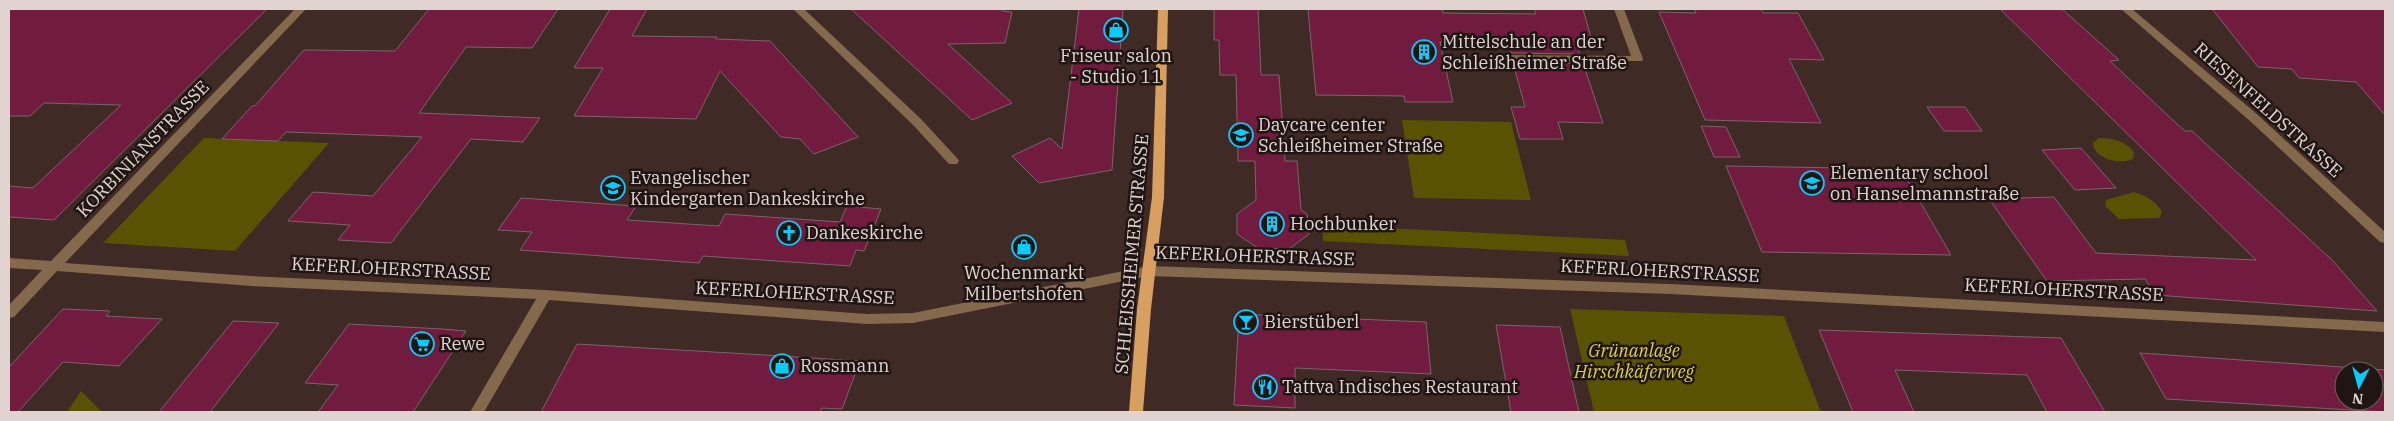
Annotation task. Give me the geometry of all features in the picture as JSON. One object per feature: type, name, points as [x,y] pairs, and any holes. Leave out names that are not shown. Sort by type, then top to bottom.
[{"type":"main road","name":"SCHLEISSHEIMER STRASSE","points":[[1136,412],[1158,198],[1163,9]]},
{"type":"street","name":"KORBINIANSTRASSE","points":[[9,313],[302,9]]},
{"type":"street","points":[[798,9],[917,122],[953,161]]},
{"type":"street","points":[[1498,58],[1638,59],[1619,9]]},
{"type":"street","name":"RIESENFELDSTRASSE","points":[[2126,9],[2254,118],[2385,239]]},
{"type":"street","name":"KEFERLOHERSTRASSE","points":[[9,263],[251,281],[545,296],[867,319],[914,318],[1149,271],[1670,289],[2385,327]]},
{"type":"street","points":[[477,412],[545,296]]},
{"type":"green space","points":[[1402,120],[1511,122],[1531,200],[1414,198]]},
{"type":"green space","points":[[204,138],[329,143],[235,251],[103,243]]},
{"type":"green space","points":[[2099,138],[2114,140],[2127,145],[2134,152],[2133,159],[2115,161],[2103,157],[2094,149],[2093,143]]},
{"type":"green space","points":[[2134,192],[2156,204],[2162,212],[2159,218],[2119,219],[2105,206],[2106,200]]},
{"type":"green space","points":[[1323,225],[1625,240],[1629,256],[1323,241]]},
{"type":"green space","name":"Grünanlage Hirschkäferweg","points":[[1570,309],[1784,316],[1821,412],[1594,412]]},
{"type":"green space","points":[[81,391],[102,412],[67,412]]},
{"type":"building","points":[[9,9],[267,9],[54,220],[9,217],[9,186],[33,188],[121,105],[44,103],[30,116],[9,116]]},
{"type":"building","points":[[429,9],[558,9],[532,48],[466,47],[419,113],[540,118],[523,142],[471,139],[391,243],[338,240],[350,225],[288,221],[313,192],[373,196],[422,137],[286,132],[278,141],[222,139],[252,106],[255,106],[304,50],[395,51]]},
{"type":"building","points":[[610,9],[647,9],[632,36],[717,37],[716,39],[770,41],[858,137],[814,154],[800,139],[781,137],[720,71],[696,119],[574,116],[603,68],[574,68]]},
{"type":"building","points":[[851,9],[1002,9],[1002,11],[1012,12],[1005,43],[948,44],[1012,103],[972,120]]},
{"type":"building","points":[[1079,9],[1123,9],[1112,170],[1039,183],[1012,156],[1050,138],[1062,149]]},
{"type":"building","points":[[1214,9],[1258,9],[1261,75],[1279,75],[1285,161],[1297,161],[1301,210],[1307,214],[1309,234],[1289,249],[1258,248],[1237,234],[1237,214],[1256,200],[1255,161],[1238,161],[1236,75],[1220,75],[1219,40],[1214,40]]},
{"type":"building","points":[[1308,9],[1442,9],[1443,13],[1536,14],[1534,9],[1583,9],[1592,41],[1575,41],[1580,54],[1511,53],[1508,42],[1440,42],[1453,102],[1405,102],[1404,96],[1316,95]]},
{"type":"building","points":[[1694,9],[1761,9],[1763,13],[1798,13],[1824,60],[1789,59],[1821,123],[1705,120],[1659,12],[1696,13]]},
{"type":"building","points":[[2000,9],[2062,9],[2119,60],[2110,61],[2177,124],[2185,131],[2192,131],[2332,260],[2377,311],[2155,295],[2145,279],[2047,281],[1989,199],[2054,197],[2096,253],[2256,260]]},
{"type":"building","points":[[2212,9],[2385,9],[2385,115],[2356,82],[2299,78],[2292,69],[2258,67]]},
{"type":"building","points":[[1513,63],[1583,63],[1603,123],[1558,122],[1563,139],[1520,139],[1511,107],[1525,107]]},
{"type":"building","points":[[1927,107],[1965,107],[1982,131],[1944,131]]},
{"type":"building","points":[[1701,126],[1726,127],[1740,157],[1714,157]]},
{"type":"building","points":[[2081,148],[2116,188],[2075,190],[2042,150]]},
{"type":"building","points":[[1726,166],[1901,169],[1951,255],[1762,252]]},
{"type":"building","points":[[521,198],[636,206],[627,220],[719,226],[725,214],[840,222],[847,206],[881,209],[864,251],[856,250],[850,266],[703,256],[699,263],[520,250],[532,232],[498,230]]},
{"type":"building","points":[[63,309],[110,311],[106,316],[162,319],[119,366],[63,362],[18,412],[9,412],[9,367]]},
{"type":"building","points":[[1239,314],[1426,322],[1431,374],[1295,368],[1295,408],[1234,405]]},
{"type":"building","points":[[233,321],[279,323],[210,412],[159,412]]},
{"type":"building","points":[[349,324],[466,331],[413,412],[318,412],[338,385],[305,383]]},
{"type":"building","points":[[1496,325],[1560,327],[1579,412],[1511,412]]},
{"type":"building","points":[[1819,330],[2061,338],[2105,412],[2047,412],[2027,375],[1895,370],[1914,412],[1853,412]]},
{"type":"building","points":[[577,344],[860,361],[842,409],[822,408],[820,412],[541,412]]},
{"type":"building","points":[[2140,353],[2334,366],[2334,409],[2166,399]]},
{"type":"building","points":[[2384,370],[2385,370],[2385,412],[2368,411],[2384,411]]},
{"type":"place","name":"Friseur salon - Studio 11","points":[[1116,30]]},
{"type":"place","name":"Mittelschule an der Schleißheimer Straße","points":[[1424,52]]},
{"type":"place","name":"Daycare center Schleißheimer Straße","points":[[1241,135]]},
{"type":"place","name":"Elementary school on Hanselmannstraße","points":[[1812,183]]},
{"type":"place","name":"Evangelischer Kindergarten Dankeskirche","points":[[613,188]]},
{"type":"place","name":"Hochbunker","points":[[1272,224]]},
{"type":"place","name":"Dankeskirche","points":[[789,233]]},
{"type":"place","name":"Wochenmarkt Milbertshofen","points":[[1024,247]]},
{"type":"place","name":"Bierstüberl","points":[[1246,322]]},
{"type":"place","name":"Rewe","points":[[422,344]]},
{"type":"place","name":"Rossmann","points":[[782,366]]},
{"type":"place","name":"Tattva Indisches Restaurant","points":[[1265,387]]}]
